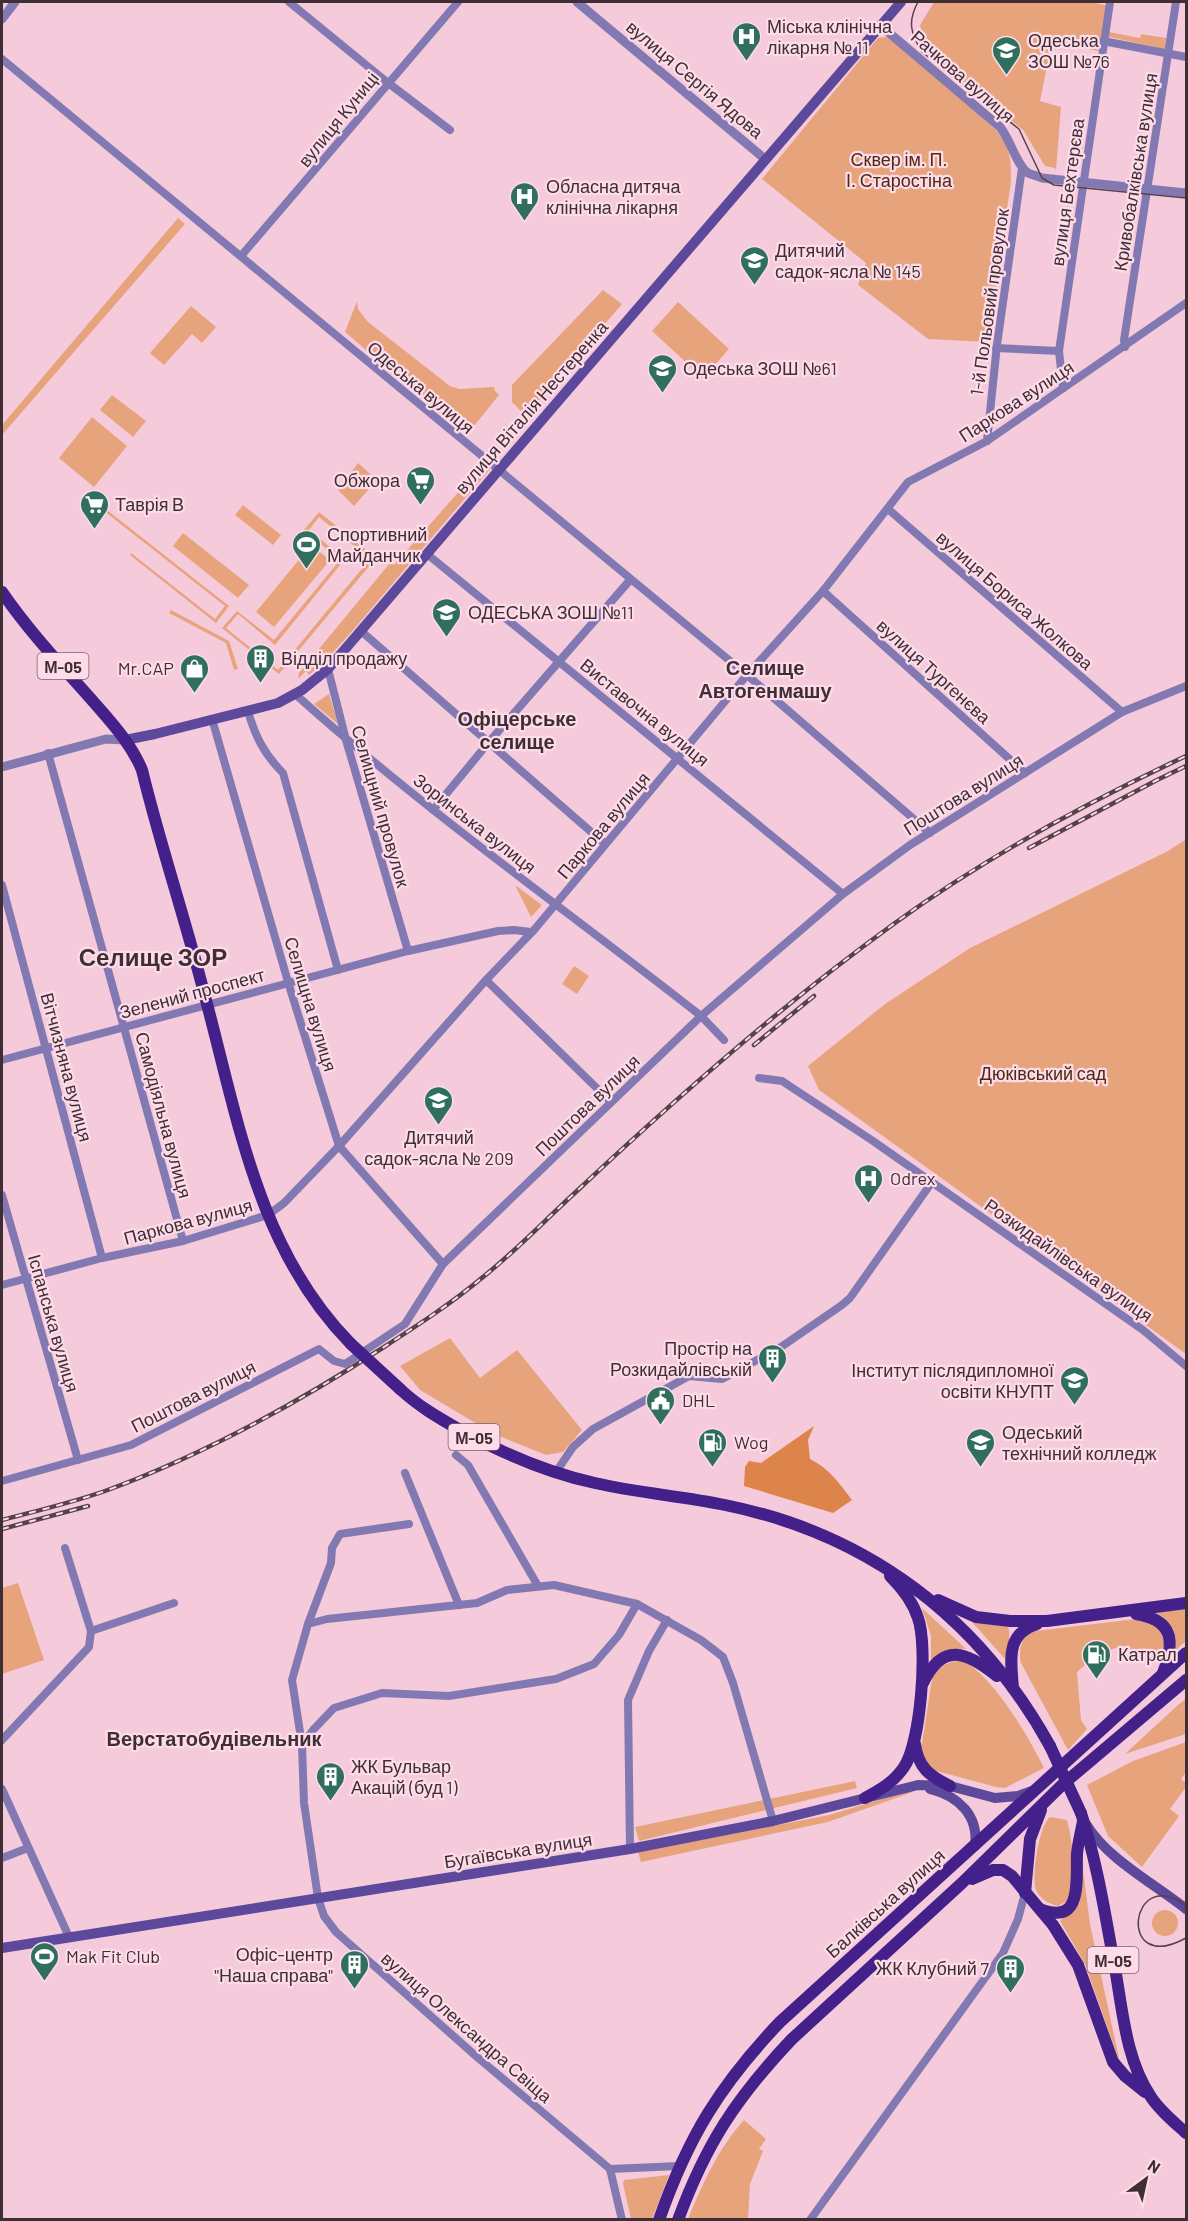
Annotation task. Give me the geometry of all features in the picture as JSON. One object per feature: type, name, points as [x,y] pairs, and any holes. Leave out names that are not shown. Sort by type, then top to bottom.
[{"type":"main road","name":"вулиця Віталія Нестеренка","points":[[125,740],[278,703],[295,694],[328,669],[900,2]]},
{"type":"main road","name":"М-05","points":[[2,592],[30,629],[136,755],[253,1176],[287,1255],[328,1317],[351,1344],[423,1408],[481,1441],[524,1461],[596,1484],[724,1505],[773,1517],[812,1531],[876,1563],[919,1590],[942,1609],[970,1636],[1014,1689],[1050,1746],[1082,1816],[1101,1893],[1128,2042],[1138,2071],[1151,2097],[1186,2133]]},
{"type":"main road","points":[[865,1798],[888,1785],[907,1762],[915,1738],[921,1686],[922,1644],[919,1618],[907,1596],[876,1563]]},
{"type":"main road","points":[[919,1590],[976,1617],[995,1620],[1047,1621],[1186,1603]]},
{"type":"main road","points":[[1123,1612],[1154,1618],[1163,1625],[1169,1636],[1170,1646],[1163,1675]]},
{"type":"main road","points":[[1014,1689],[1012,1655],[1016,1639],[1026,1627],[1047,1621]]},
{"type":"main road","name":"Балківська вулиця","points":[[659,2220],[678,2166],[707,2112],[754,2048],[1186,1653]]},
{"type":"main road","points":[[921,1686],[937,1662],[947,1656],[961,1654],[977,1660],[1014,1689]]},
{"type":"main road","name":"Балківська вулиця","points":[[678,2220],[705,2154],[743,2094],[767,2065],[792,2039],[962,1883],[1048,1797],[1185,1685]]},
{"type":"main road","points":[[915,1738],[921,1766],[932,1777],[950,1786]]},
{"type":"main road","points":[[918,1785],[947,1795],[963,1805],[975,1826],[975,1846]]},
{"type":"main road","name":"Бугаївська вулиця","points":[[2,1948],[630,1849],[772,1821],[918,1785],[950,1786],[995,1798],[1018,1796],[1036,1790]]},
{"type":"main road","points":[[1025,1893],[1027,1856],[1033,1829],[1048,1797]]},
{"type":"main road","points":[[1039,1909],[1060,1913],[1067,1910],[1074,1901],[1082,1816]]},
{"type":"main road","points":[[1082,1816],[1090,1831],[1105,1847],[1186,1909]]},
{"type":"main road","points":[[962,1883],[998,1869],[1007,1872],[1061,1935],[1078,1965],[1113,2062],[1125,2076],[1151,2097]]},
{"type":"street","points":[[2,19],[15,2]]},
{"type":"street","points":[[289,2],[450,130]]},
{"type":"street","name":"вулиця Куниці","points":[[241,256],[316,171],[387,82],[458,2]]},
{"type":"street","name":"вулиця Сергія Ядова","points":[[577,2],[765,159]]},
{"type":"street","name":"вулиця Бехтерєва","points":[[1063,388],[1059,351],[1110,2]]},
{"type":"street","name":"Кривобалківська вулиця","points":[[1125,346],[1124,340],[1176,2]]},
{"type":"street","name":"Рачкова вулиця","points":[[880,26],[1000,127],[1008,136],[1022,168]]},
{"type":"street","points":[[1103,41],[1186,57]]},
{"type":"street","name":"Одеська вулиця","points":[[2,59],[747,675],[930,833]]},
{"type":"street","points":[[1022,168],[1042,178],[1186,193]]},
{"type":"street","name":"1-й Польовий провулок","points":[[987,441],[996,348],[1022,168]]},
{"type":"street","name":"Паркова вулиця","points":[[2,1285],[102,1258],[183,1241],[268,1215],[284,1203],[339,1146],[531,932],[747,675],[823,591],[908,482],[987,441],[1186,303]]},
{"type":"street","points":[[996,348],[1059,351]]},
{"type":"street","name":"вулиця Бориса Жолкова","points":[[888,509],[1122,712]]},
{"type":"street","name":"Виставочна вулиця","points":[[427,554],[843,894]]},
{"type":"street","points":[[433,810],[630,580]]},
{"type":"street","name":"вулиця Тургенєва","points":[[823,591],[1025,773]]},
{"type":"street","points":[[361,631],[605,843]]},
{"type":"street","name":"Селищний провулок","points":[[328,669],[346,740],[408,951]]},
{"type":"street","name":"Поштова вулиця","points":[[2,1481],[131,1444],[320,1349],[334,1361],[345,1364],[405,1324],[443,1264],[700,1016],[843,894],[910,844],[1122,712],[1186,686]]},
{"type":"street","name":"Зоринська вулиця","points":[[295,694],[346,740],[700,1016],[724,1040]]},
{"type":"street","points":[[248,711],[254,734],[261,748],[270,761],[283,773],[338,970]]},
{"type":"street","name":"Селищна вулиця","points":[[212,720],[288,982],[339,1146],[443,1264]]},
{"type":"street","points":[[2,766],[106,740],[125,740]]},
{"type":"street","name":"Самодіяльна вулиця","points":[[48,753],[183,1241]]},
{"type":"street","name":"Вітчизняна вулиця","points":[[2,885],[102,1258]]},
{"type":"street","name":"Зелений проспект","points":[[2,1060],[408,951],[498,931],[531,932]]},
{"type":"street","points":[[486,980],[611,1102]]},
{"type":"street","name":"Розкидайлівська вулиця","points":[[759,1078],[782,1081],[873,1141],[1143,1330],[1186,1366]]},
{"type":"street","points":[[556,1472],[573,1447],[593,1429],[689,1376],[722,1379],[781,1347],[842,1305],[850,1298],[932,1182]]},
{"type":"street","name":"Іспанська вулиця","points":[[2,1195],[78,1460]]},
{"type":"street","points":[[456,1455],[468,1465],[538,1587]]},
{"type":"street","points":[[405,1473],[459,1605]]},
{"type":"street","name":"вулиця Олександра Свіща","points":[[409,1524],[340,1534],[332,1548],[331,1563],[308,1624],[292,1680],[302,1745],[303,1794],[318,1898],[324,1916],[336,1932],[477,2057],[609,2169]]},
{"type":"street","points":[[2,1740],[89,1647],[91,1631],[65,1548]]},
{"type":"street","points":[[308,1624],[327,1619],[477,1603],[507,1590],[554,1585],[637,1604],[701,1640],[723,1657],[733,1683],[772,1821]]},
{"type":"street","points":[[91,1631],[174,1603]]},
{"type":"street","points":[[302,1745],[334,1708],[382,1693],[449,1696],[556,1679],[594,1664],[619,1635],[637,1604]]},
{"type":"street","points":[[630,1849],[628,1700],[667,1620]]},
{"type":"street","points":[[2,1789],[69,1937]]},
{"type":"street","points":[[2,1858],[28,1848]]},
{"type":"street","points":[[810,2220],[1003,1953],[1018,1919],[1025,1893]]},
{"type":"street","points":[[622,2220],[609,2169],[678,2166]]},
{"type":"green space","name":"Одеська ЗОШ №76","points":[[934,2],[1092,2],[1108,6],[1098,51],[1052,42],[1040,101],[1061,107],[1056,170],[1045,166],[1023,130],[926,51],[920,25]]},
{"type":"green space","points":[[1109,32],[1140,38],[1141,34],[1166,38],[1165,49],[1109,37]]},
{"type":"green space","name":"Сквер ім. П. І. Старостіна","points":[[886,37],[895,41],[995,129],[1009,154],[1011,182],[987,342],[928,339],[858,285],[866,263],[762,179],[878,38]]},
{"type":"green space","points":[[178,218],[185,224],[2,435],[2,425]]},
{"type":"green space","points":[[603,290],[622,304],[526,416],[512,402],[512,385]]},
{"type":"green space","points":[[357,301],[358,309],[368,322],[450,386],[459,389],[494,387],[499,395],[474,426],[459,415],[452,423],[345,332]]},
{"type":"green space","points":[[678,302],[729,349],[703,378],[652,331]]},
{"type":"green space","points":[[191,306],[216,327],[202,343],[192,334],[164,365],[150,353]]},
{"type":"green space","points":[[112,395],[146,421],[133,437],[100,410]]},
{"type":"green space","points":[[92,417],[127,446],[94,487],[59,458]]},
{"type":"green space","points":[[486,461],[491,468],[354,629],[327,659],[309,675],[306,671],[298,679],[299,673],[390,563],[394,565]]},
{"type":"green space","points":[[358,463],[377,480],[354,506],[338,490]]},
{"type":"green space","points":[[98,503],[229,606],[216,623],[130,555],[131,553],[215,619],[225,606],[99,507],[90,518],[88,516]]},
{"type":"green space","points":[[243,505],[281,535],[273,545],[235,515]]},
{"type":"green space","points":[[319,512],[376,558],[279,674],[222,628],[237,611],[274,640],[340,560],[304,530]],"holes":[[[319,517],[370,559],[278,670],[226,628],[238,614],[275,645],[345,559],[309,530]]]},
{"type":"green space","points":[[183,533],[249,585],[238,598],[173,546]]},
{"type":"green space","points":[[311,545],[330,560],[274,627],[256,612]]},
{"type":"green space","points":[[171,610],[229,641],[238,669],[234,670],[226,643],[169,613]]},
{"type":"green space","points":[[329,694],[338,724],[314,704]]},
{"type":"green space","name":"Дюківський сад","points":[[1186,839],[1186,1354],[819,1090],[808,1066],[885,1004],[970,948],[1168,851]]},
{"type":"green space","points":[[515,885],[542,905],[531,917]]},
{"type":"green space","points":[[574,966],[589,976],[577,994],[562,984]]},
{"type":"green space","points":[[450,1338],[480,1378],[517,1350],[582,1430],[563,1452],[546,1455],[494,1434],[420,1390],[400,1366]]},
{"type":"green space","points":[[18,1583],[44,1660],[2,1674],[2,1588]]},
{"type":"green space","points":[[922,1608],[966,1649],[957,1649],[931,1660],[931,1636]]},
{"type":"green space","points":[[1186,1608],[1186,1641],[1176,1650],[1171,1628],[1156,1612]]},
{"type":"green space","points":[[1136,1619],[1153,1624],[1160,1630],[1164,1635],[1164,1646],[1158,1656],[1147,1664],[1123,1646],[1098,1653],[1077,1672],[1081,1720],[1087,1729],[1068,1750],[1021,1663],[1020,1648],[1024,1639],[1036,1631]]},
{"type":"green space","points":[[972,1622],[1008,1627],[1006,1660]]},
{"type":"green space","points":[[962,1660],[974,1668],[998,1693],[1029,1740],[1044,1768],[1005,1788],[929,1769],[921,1750],[932,1679],[944,1665]]},
{"type":"green space","points":[[1186,1699],[1186,1734],[1125,1754],[1179,1704]]},
{"type":"green space","points":[[1186,1742],[1186,1772],[1181,1779],[1186,1783],[1186,1787],[1170,1809],[1179,1816],[1142,1867],[1108,1836],[1087,1785],[1133,1761]]},
{"type":"green space","points":[[855,1781],[857,1788],[639,1841],[635,1827]]},
{"type":"green space","points":[[911,1790],[913,1792],[828,1822],[641,1862],[638,1852],[829,1815]]},
{"type":"green space","points":[[1050,1817],[1067,1820],[1072,1850],[1069,1900],[1058,1906],[1042,1898],[1036,1890],[1035,1883],[1035,1863],[1039,1840]]},
{"type":"green space","points":[[1082,1862],[1090,1924],[1120,2063],[1085,1964],[1060,1921],[1079,1903]]},
{"type":"green space","points":[[1165,1910],[1174,1914],[1178,1923],[1174,1932],[1165,1936],[1156,1932],[1152,1923],[1156,1914]]},
{"type":"green space","points":[[744,2120],[766,2139],[759,2149],[763,2151],[750,2184],[748,2219],[688,2219],[719,2155]]},
{"type":"green space","points":[[669,2175],[652,2219],[631,2219],[624,2180]]},
{"type":"shaded area","points":[[814,1426],[808,1440],[810,1459],[829,1472],[852,1500],[833,1513],[744,1486],[745,1467],[749,1461],[761,1463]]},
{"type":"tram line","points":[[918,2],[912,16],[912,28],[922,52],[1019,129],[1042,178],[1054,185],[1186,198]]},
{"type":"tram line","points":[[1186,1906],[1167,1896],[1152,1898],[1143,1907],[1138,1920],[1140,1933],[1148,1943],[1163,1946],[1186,1938]]},
{"type":"railway","points":[[2,1520],[92,1495],[178,1461],[283,1408],[384,1347],[447,1305],[496,1267],[700,1079],[791,1003],[880,934],[965,876],[1037,832],[1186,756]]},
{"type":"railway","points":[[1029,848],[1186,766]]},
{"type":"railway","points":[[754,1045],[814,996]]},
{"type":"railway","points":[[2,1529],[88,1506]]},
{"type":"place","name":"Міська клінічна лікарня № 11","points":[[746,62]]},
{"type":"place","name":"Одеська ЗОШ №76","points":[[1007,76]]},
{"type":"place","name":"Обласна дитяча клінічна лікарня","points":[[525,222]]},
{"type":"place","name":"Дитячий садок-ясла № 145","points":[[754,286]]},
{"type":"place","name":"Одеська ЗОШ №61","points":[[662,394]]},
{"type":"place","name":"Обжора","points":[[421,506]]},
{"type":"place","name":"Таврія В","points":[[94,530]]},
{"type":"place","name":"Спортивний Майданчик","points":[[306,570]]},
{"type":"place","name":"ОДЕСЬКА ЗОШ №11","points":[[447,638]]},
{"type":"place","name":"Відділ продажу","points":[[260,684]]},
{"type":"place","name":"Mr.CAP","points":[[195,694]]},
{"type":"place","name":"Дитячий садок-ясла № 209","points":[[439,1126]]},
{"type":"place","name":"Odrex","points":[[869,1204]]},
{"type":"place","name":"Простір на Розкидайлівській","points":[[773,1384]]},
{"type":"place","name":"Інститут післядипломної освіти КНУПТ","points":[[1075,1406]]},
{"type":"place","name":"DHL","points":[[661,1426]]},
{"type":"place","name":"Wog","points":[[713,1468]]},
{"type":"place","name":"Одеський технічний колледж","points":[[981,1468]]},
{"type":"place","name":"Катрал","points":[[1097,1680]]},
{"type":"place","name":"ЖК Бульвар Акацій (буд 1)","points":[[330,1802]]},
{"type":"place","name":"Mak Fit Club","points":[[45,1982]]},
{"type":"place","name":"Офіс-центр \"Наша справа\"","points":[[354,1990]]},
{"type":"place","name":"ЖК Клубний 7","points":[[1010,1994]]},
{"type":"district","name":"Селище Автогенмашу","points":[[765,678]]},
{"type":"district","name":"Офіцерське селище","points":[[517,730]]},
{"type":"district","name":"Селище ЗОР","points":[[153,956]]},
{"type":"district","name":"Верстатобудівельник","points":[[214,1738]]}]
